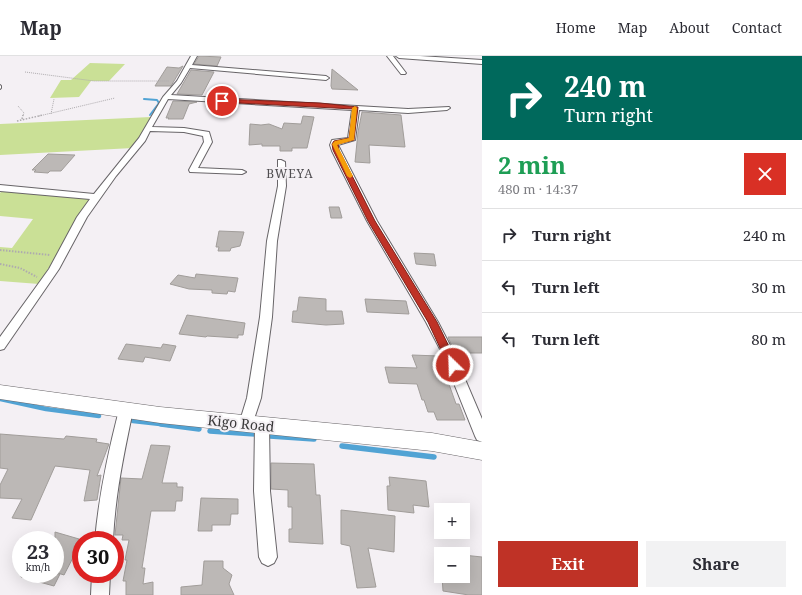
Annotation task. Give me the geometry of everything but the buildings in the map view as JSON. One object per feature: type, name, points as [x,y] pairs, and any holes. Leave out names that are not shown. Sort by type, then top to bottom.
[{"type":"street","points":[[0,346],[61,256],[82,217],[142,139],[166,97],[179,81],[194,56]]},
{"type":"street","points":[[390,56],[403,73]]},
{"type":"street","points":[[399,56],[482,62]]},
{"type":"street","points":[[189,66],[226,68],[326,78]]},
{"type":"street","points":[[166,97],[417,111],[447,108]]},
{"type":"street","points":[[356,108],[351,140],[336,142],[334,144],[336,150],[372,221],[432,322],[447,351],[482,436]]},
{"type":"street","points":[[147,129],[184,130],[206,134],[208,142],[193,170],[242,172]]},
{"type":"street","points":[[268,557],[263,514],[261,444],[254,424],[254,398],[266,317],[272,241],[282,186],[281,162]]},
{"type":"street","points":[[0,188],[96,197]]},
{"type":"street","name":"Kigo Road","points":[[0,392],[126,410],[432,442],[482,451]]},
{"type":"street","points":[[105,531],[106,508],[112,470],[126,410]]},
{"type":"street","points":[[100,595],[101,583]]},
{"type":"path","points":[[25,72],[94,81],[179,81]]},
{"type":"path","points":[[17,121],[115,98]]},
{"type":"path","points":[[51,114],[54,99]]},
{"type":"path","points":[[18,106],[24,113],[22,120]]},
{"type":"path","points":[[0,250],[61,256]]},
{"type":"path","points":[[0,264],[28,271],[44,282]]},
{"type":"green space","points":[[90,63],[125,64],[109,81],[91,81],[79,97],[50,98],[61,80],[71,80]]},
{"type":"green space","points":[[151,117],[133,148],[0,155],[0,124]]},
{"type":"green space","points":[[2,191],[85,198],[90,200],[39,284],[0,281],[0,247],[12,248],[33,219],[0,216],[0,193]]},
{"type":"waterway","points":[[144,99],[157,100],[159,103],[150,115]]},
{"type":"waterway","points":[[0,399],[46,409],[99,416]]},
{"type":"waterway","points":[[133,421],[166,425]]},
{"type":"waterway","points":[[161,424],[166,425]]},
{"type":"waterway","points":[[166,425],[199,429]]},
{"type":"waterway","points":[[210,431],[255,434]]},
{"type":"waterway","points":[[270,436],[314,439]]},
{"type":"waterway","points":[[342,446],[434,457]]},
{"type":"slow traffic","points":[[350,176],[334,144],[336,142],[351,140],[355,108]]},
{"type":"district","name":"BWEYA","points":[[290,173]]},
{"type":"route","points":[[222,101],[356,108],[351,140],[336,142],[334,144],[336,150],[362,203],[432,322],[453,365]]}]
